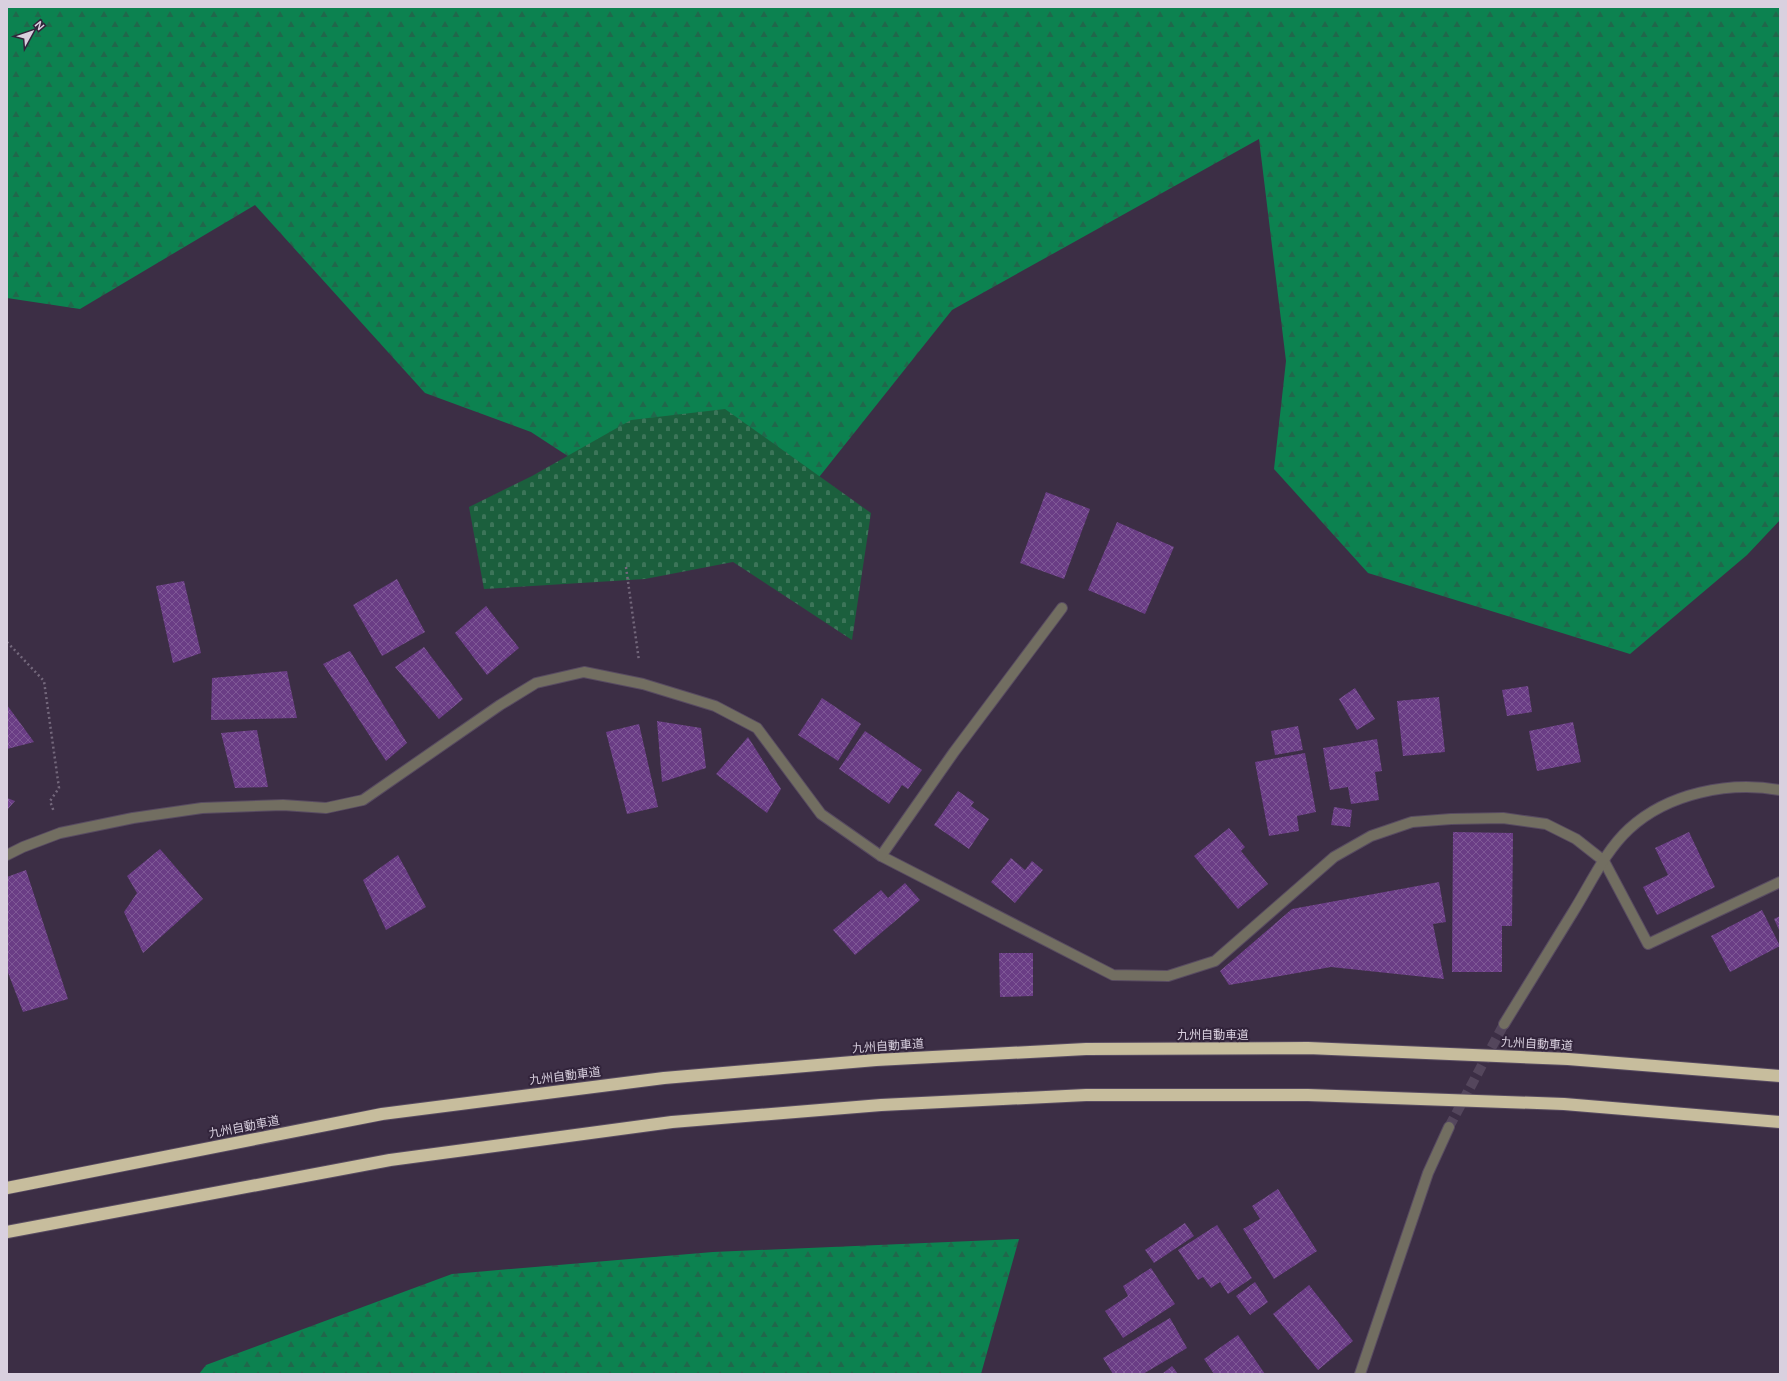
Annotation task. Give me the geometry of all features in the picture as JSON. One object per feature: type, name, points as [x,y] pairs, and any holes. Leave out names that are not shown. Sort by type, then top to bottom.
[{"type":"highway","name":"九州自動車道","points":[[7,1188],[382,1114],[664,1078],[876,1060],[1086,1049],[1308,1048],[1568,1059],[1780,1076]]},
{"type":"highway","points":[[7,1232],[390,1160],[672,1122],[881,1105],[1086,1095],[1308,1095],[1564,1104],[1780,1122]]},
{"type":"street","points":[[882,856],[954,752],[1062,608]]},
{"type":"street","points":[[7,855],[23,847],[60,833],[133,818],[202,808],[283,806],[326,808],[363,800],[500,705],[536,683],[584,672],[643,684],[715,706],[757,728],[821,814],[882,856],[1113,975],[1168,976],[1215,961],[1334,857],[1371,836],[1412,822],[1504,818],[1546,824],[1576,839],[1604,862],[1648,944],[1780,882]]},
{"type":"street","points":[[1504,1024],[1604,862],[1628,830],[1656,809],[1694,795],[1730,788],[1769,788],[1780,790]]},
{"type":"street","points":[[1360,1374],[1428,1173],[1448,1127]]},
{"type":"path","points":[[626,567],[643,684]]},
{"type":"path","points":[[7,642],[44,681],[59,788],[50,801],[60,833]]},
{"type":"green space","points":[[7,7],[1780,7],[1780,520],[1747,555],[1630,654],[1368,573],[1274,469],[1286,361],[1259,139],[952,310],[804,496],[678,528],[531,432],[425,393],[255,205],[80,309],[7,298]]},
{"type":"green space","points":[[725,409],[871,513],[852,640],[733,562],[645,579],[484,589],[469,507],[532,476],[631,420]]},
{"type":"green space","points":[[1019,1239],[981,1374],[199,1374],[206,1365],[452,1274],[713,1252]]},
{"type":"building","points":[[1046,492],[1090,509],[1064,579],[1020,563]]},
{"type":"building","points":[[1117,522],[1174,547],[1145,614],[1088,590]]},
{"type":"building","points":[[397,579],[425,632],[382,656],[353,605]]},
{"type":"building","points":[[184,581],[201,653],[173,663],[156,586]]},
{"type":"building","points":[[486,606],[519,648],[487,675],[455,633]]},
{"type":"building","points":[[424,647],[463,699],[439,719],[395,667]]},
{"type":"building","points":[[350,651],[407,743],[386,761],[323,664]]},
{"type":"building","points":[[287,671],[297,718],[211,720],[212,678]]},
{"type":"building","points":[[1528,686],[1532,712],[1507,716],[1502,690]]},
{"type":"building","points":[[1355,688],[1375,719],[1357,730],[1339,699]]},
{"type":"building","points":[[1439,697],[1445,752],[1403,756],[1397,701]]},
{"type":"building","points":[[822,698],[861,724],[838,761],[798,735]]},
{"type":"building","points":[[7,705],[34,742],[7,749]]},
{"type":"building","points":[[657,721],[701,728],[706,768],[662,782]]},
{"type":"building","points":[[1573,722],[1581,762],[1537,771],[1529,731]]},
{"type":"building","points":[[639,724],[658,807],[627,814],[606,732]]},
{"type":"building","points":[[1298,726],[1303,750],[1275,755],[1271,731]]},
{"type":"building","points":[[257,730],[268,787],[235,788],[221,733]]},
{"type":"building","points":[[865,731],[922,770],[908,789],[902,785],[889,804],[839,769]]},
{"type":"building","points":[[748,737],[781,789],[767,813],[716,774]]},
{"type":"building","points":[[1377,739],[1382,771],[1375,772],[1379,800],[1351,804],[1348,787],[1330,790],[1323,748]]},
{"type":"building","points":[[1305,753],[1316,812],[1297,816],[1299,831],[1269,836],[1255,762]]},
{"type":"building","points":[[958,791],[974,802],[971,806],[989,819],[969,849],[934,825]]},
{"type":"building","points":[[7,798],[15,801],[7,810]]},
{"type":"building","points":[[1334,807],[1352,810],[1350,827],[1331,825]]},
{"type":"building","points":[[1229,828],[1245,847],[1241,851],[1268,884],[1238,909],[1194,856]]},
{"type":"building","points":[[1453,832],[1513,833],[1512,926],[1502,926],[1502,972],[1452,972]]},
{"type":"building","points":[[1689,832],[1715,887],[1657,915],[1643,887],[1668,875],[1655,848]]},
{"type":"building","points":[[160,849],[203,899],[143,953],[124,912],[137,893],[127,876]]},
{"type":"building","points":[[398,855],[426,907],[386,930],[363,880]]},
{"type":"building","points":[[1011,858],[1025,870],[1032,861],[1043,870],[1015,903],[991,882]]},
{"type":"building","points":[[26,870],[68,999],[23,1012],[7,970],[7,877]]},
{"type":"building","points":[[1439,882],[1446,922],[1433,924],[1444,979],[1331,967],[1229,985],[1220,971],[1292,909]]},
{"type":"building","points":[[905,883],[920,900],[855,955],[833,930],[881,890],[888,898]]},
{"type":"building","points":[[1762,910],[1780,946],[1730,972],[1711,936]]},
{"type":"building","points":[[1780,916],[1780,932],[1774,919]]},
{"type":"building","points":[[999,953],[1033,953],[1033,996],[1000,997]]},
{"type":"building","points":[[1278,1189],[1317,1251],[1274,1279],[1243,1229],[1260,1219],[1252,1206]]},
{"type":"building","points":[[1185,1223],[1194,1236],[1154,1263],[1145,1250]]},
{"type":"building","points":[[1217,1225],[1252,1278],[1228,1294],[1220,1282],[1211,1288],[1203,1277],[1198,1280],[1178,1250]]},
{"type":"building","points":[[1151,1268],[1175,1304],[1123,1338],[1105,1311],[1128,1296],[1123,1286]]},
{"type":"building","points":[[1255,1282],[1268,1302],[1250,1315],[1236,1296]]},
{"type":"building","points":[[1309,1285],[1353,1341],[1318,1370],[1273,1314]]},
{"type":"building","points":[[1170,1318],[1187,1348],[1143,1374],[1113,1374],[1103,1358]]},
{"type":"building","points":[[1238,1335],[1265,1374],[1214,1374],[1204,1359]]},
{"type":"building","points":[[1172,1366],[1178,1374],[1162,1374]]},
{"type":"tunnel","points":[[1449,1127],[1504,1024]]}]
